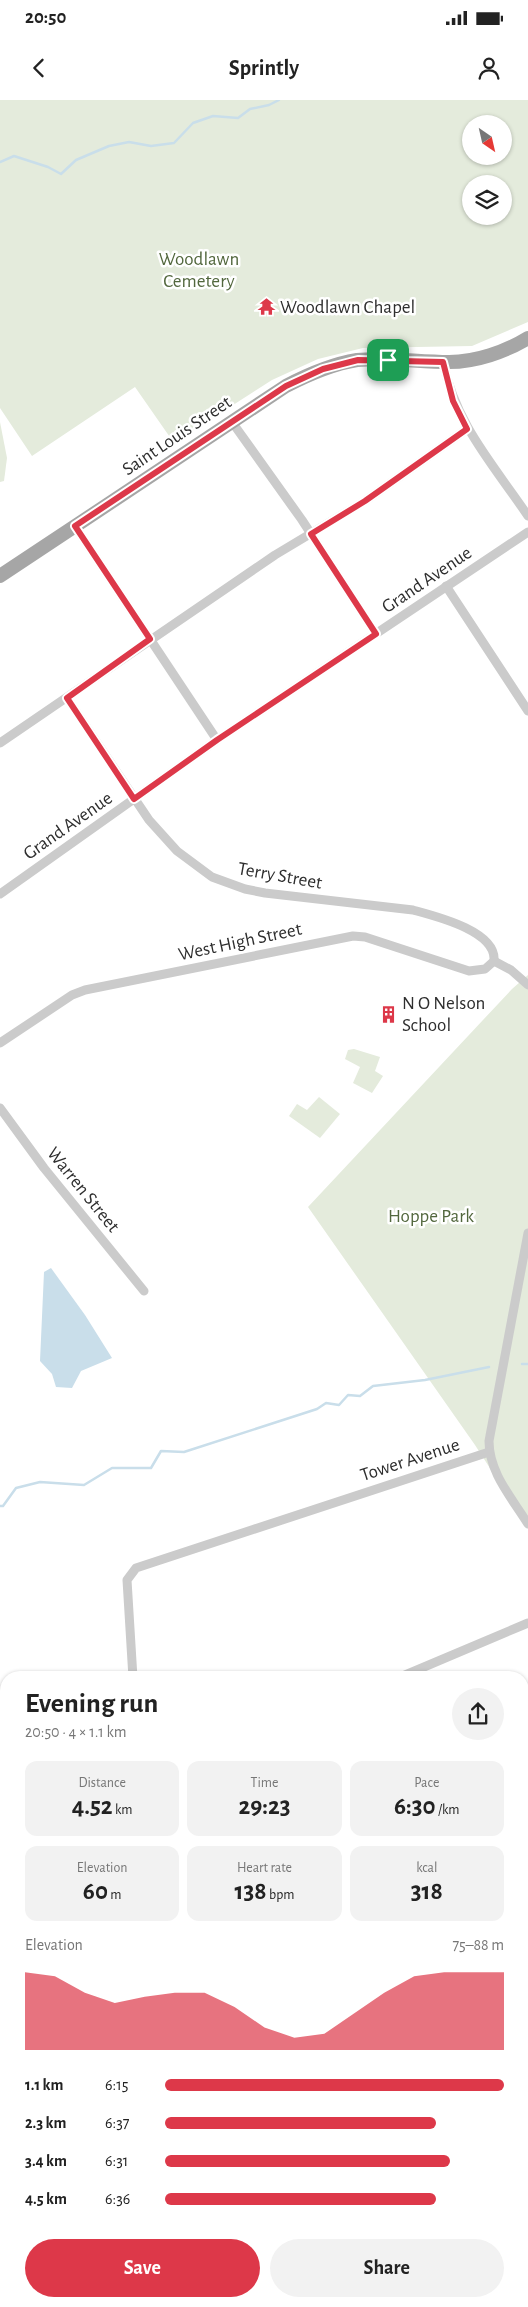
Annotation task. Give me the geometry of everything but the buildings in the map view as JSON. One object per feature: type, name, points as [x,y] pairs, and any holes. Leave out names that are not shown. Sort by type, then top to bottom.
[{"type":"main road","name":"Saint Louis Street","points":[[0,576],[286,386],[323,369],[358,360],[443,362],[470,360],[490,355],[528,338]]},
{"type":"street","points":[[443,362],[453,401],[467,429],[528,516]]},
{"type":"street","points":[[232,422],[311,534],[376,634]]},
{"type":"street","points":[[0,743],[275,555],[365,501],[467,429]]},
{"type":"street","points":[[75,526],[217,740]]},
{"type":"street","name":"Grand Avenue","points":[[0,894],[217,740],[528,532]]},
{"type":"street","points":[[446,586],[528,711]]},
{"type":"street","name":"Terry Street","points":[[67,698],[149,820],[177,851],[212,877],[245,889],[265,893],[413,910],[432,915],[470,929],[492,950],[494,961]]},
{"type":"street","name":"West High Street","points":[[0,1043],[72,995],[85,990],[246,959],[348,936],[365,937],[469,971],[478,972],[494,961]]},
{"type":"street","points":[[494,961],[511,970],[528,985]]},
{"type":"street","name":"Warren Street","points":[[0,1108],[44,1168],[144,1291]]},
{"type":"street","name":"Tower Avenue","points":[[133,1671],[127,1580],[131,1572],[142,1565],[490,1452],[490,1441],[528,1233]]},
{"type":"street","points":[[490,1452],[495,1472],[528,1524]]},
{"type":"street","points":[[415,1671],[528,1623]]},
{"type":"green space","name":"Woodlawn Cemetery","points":[[0,100],[528,100],[528,322],[472,346],[363,348],[318,359],[272,380],[174,443],[135,387],[32,456],[0,408]]},
{"type":"green space","points":[[0,422],[7,458],[4,481],[0,482]]},
{"type":"green space","name":"Hoppe Park","points":[[528,975],[528,1527],[475,1445],[308,1207],[512,989]]},
{"type":"green space","points":[[354,1049],[380,1057],[375,1071],[383,1076],[372,1093],[353,1083],[360,1067],[345,1059],[348,1050]]},
{"type":"green space","points":[[319,1097],[340,1114],[320,1138],[289,1116],[297,1104],[307,1110]]},
{"type":"water","points":[[51,1268],[85,1315],[112,1358],[81,1371],[72,1388],[56,1387],[52,1374],[40,1361],[44,1272]]},
{"type":"waterway","points":[[0,162],[14,156],[48,167],[61,174],[76,160],[109,146],[129,142],[151,146],[174,143],[193,123],[213,116],[238,118],[250,109],[269,105],[279,100]]},
{"type":"waterway","points":[[522,1364],[528,1364]]},
{"type":"waterway","points":[[0,1506],[3,1506],[16,1488],[40,1482],[84,1485],[112,1468],[151,1468],[161,1451],[184,1452],[317,1409],[326,1403],[339,1405],[348,1395],[360,1396],[373,1386],[425,1380],[489,1367]]},
{"type":"place","name":"Woodlawn Chapel","points":[[266,307]]},
{"type":"place","name":"N O Nelson School","points":[[388,1014]]},
{"type":"route","points":[[358,360],[388,360],[443,362],[453,401],[467,429],[365,501],[311,534],[376,634],[217,740],[134,799],[67,698],[150,639],[75,526],[286,386],[305,376],[341,364],[358,360]]}]
